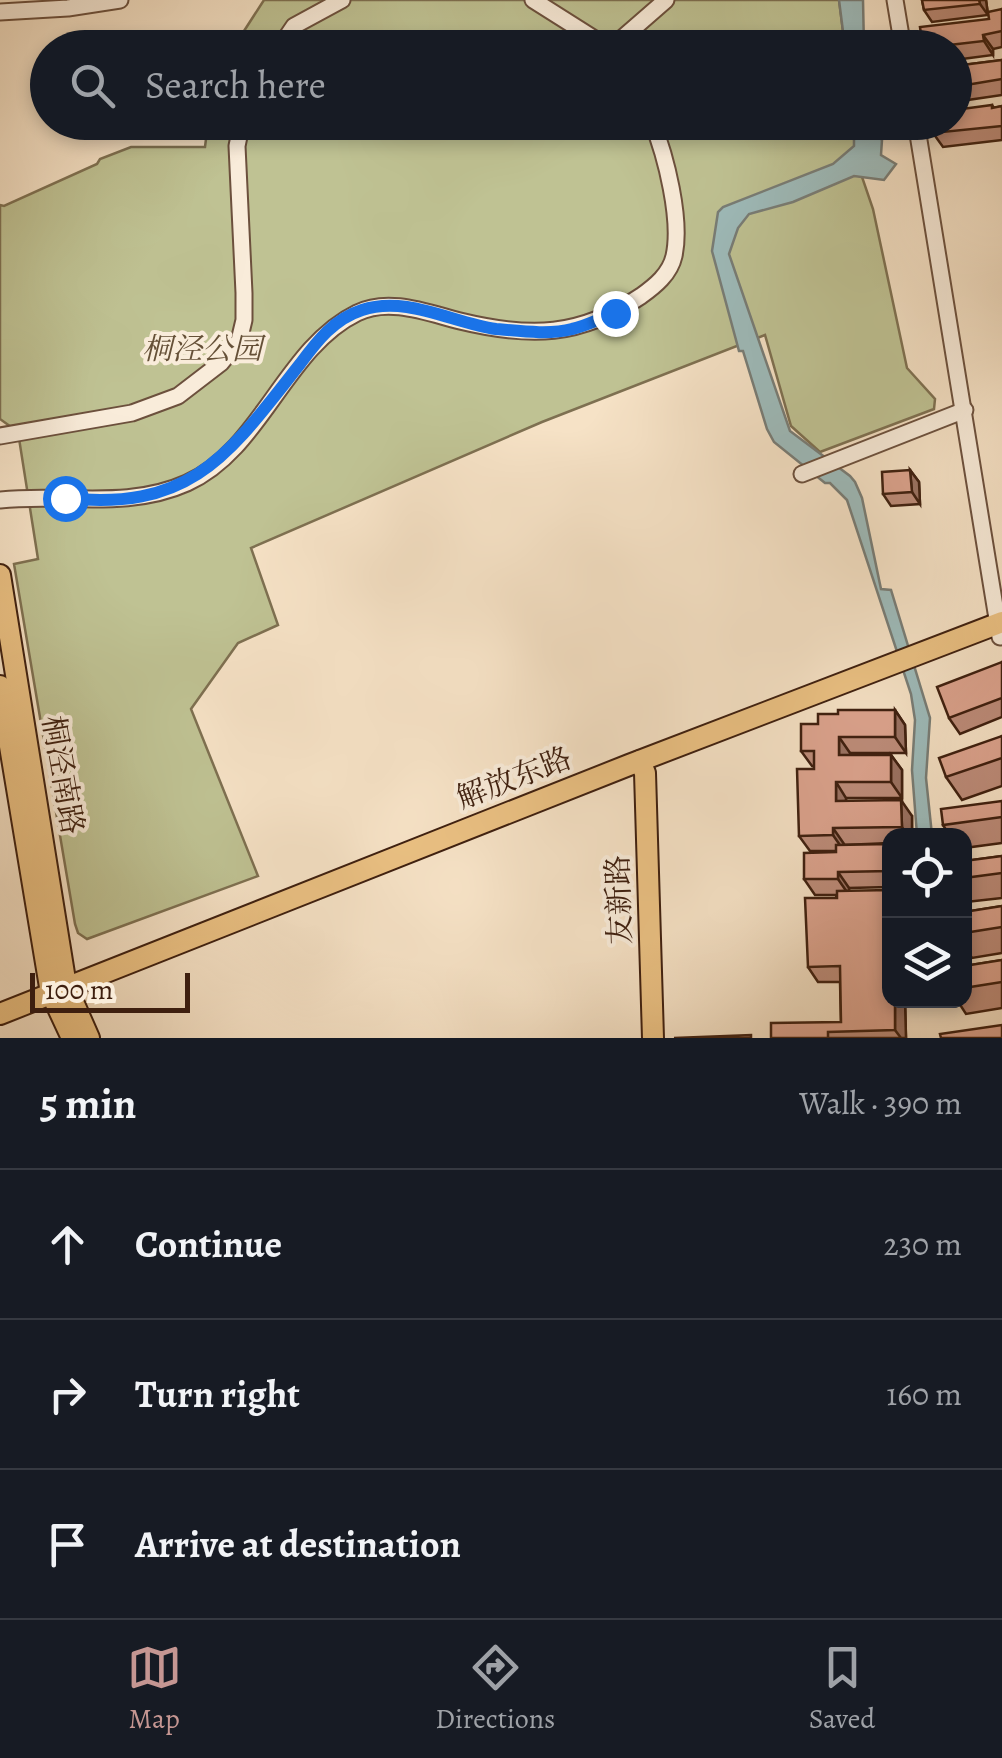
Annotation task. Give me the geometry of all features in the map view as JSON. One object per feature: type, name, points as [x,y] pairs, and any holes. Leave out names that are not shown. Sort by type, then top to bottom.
[{"type":"main road","name":"桐泾南路","points":[[0,575],[60,996]]},
{"type":"main road","name":"解放东路","points":[[60,996],[1000,630]]},
{"type":"main road","name":"桐泾南路","points":[[0,686],[9,805],[25,822],[60,996]]},
{"type":"main road","name":"友新路","points":[[637,769],[642,1038]]},
{"type":"main road","name":"友新路","points":[[637,769],[653,1038]]},
{"type":"main road","points":[[0,1014],[60,996]]},
{"type":"main road","points":[[0,1028],[60,996]]},
{"type":"main road","points":[[60,996],[72,1038]]},
{"type":"main road","points":[[60,996],[90,1038]]},
{"type":"street","points":[[0,12],[120,0]]},
{"type":"street","points":[[291,30],[342,0]]},
{"type":"street","points":[[533,0],[581,30]]},
{"type":"street","points":[[631,30],[666,0]]},
{"type":"street","points":[[895,0],[900,30]]},
{"type":"street","points":[[0,436],[132,414],[178,396],[221,363],[239,341],[244,293],[238,140]]},
{"type":"street","points":[[0,500],[38,496],[94,501],[141,498],[189,482],[214,465],[244,435],[326,330],[361,310],[414,308],[495,328],[534,331],[570,330],[615,313],[658,284],[674,257],[674,204],[657,140]]},
{"type":"street","points":[[919,140],[1000,630]]},
{"type":"street","points":[[802,474],[965,410]]},
{"type":"green space","points":[[264,0],[839,0],[843,30],[245,30]]},
{"type":"green space","name":"桐泾公园","points":[[206,140],[857,140],[907,368],[935,399],[934,409],[820,452],[791,426],[765,335],[542,422],[251,548],[278,625],[238,643],[191,709],[258,876],[87,939],[78,933],[75,924],[14,564],[38,559],[18,432],[0,419],[0,205],[131,147],[205,147]]},
{"type":"water","points":[[839,0],[863,0],[864,30],[843,30]]},
{"type":"water","points":[[854,140],[882,140],[881,155],[896,164],[884,180],[854,176],[793,202],[749,214],[738,228],[729,254],[790,431],[850,476],[862,498],[881,589],[891,590],[930,718],[926,778],[931,828],[916,828],[911,694],[847,500],[774,442],[743,351],[739,351],[712,251],[718,212],[723,207],[833,164],[854,146]]},
{"type":"building","points":[[922,0],[979,0],[980,4],[924,10]]},
{"type":"building","points":[[1002,9],[1002,31],[983,35],[984,41],[972,42],[972,30],[920,30],[920,27],[989,19],[988,12]]},
{"type":"building","points":[[1002,60],[1002,79],[972,84],[972,64]]},
{"type":"building","points":[[1002,106],[1002,126],[972,129],[972,108]]},
{"type":"building","points":[[910,470],[912,492],[883,494],[882,472]]},
{"type":"building","points":[[1002,662],[1002,698],[949,718],[937,687]]},
{"type":"building","points":[[838,710],[895,710],[895,737],[839,737],[839,755],[891,755],[891,782],[836,782],[836,801],[901,800],[902,827],[833,828],[833,835],[799,836],[797,769],[814,769],[814,751],[801,751],[801,724],[818,724],[818,714],[838,714]]},
{"type":"building","points":[[1002,736],[1002,758],[946,777],[939,758]]},
{"type":"building","points":[[1002,801],[1002,817],[943,825],[941,809]]},
{"type":"building","points":[[882,844],[882,871],[838,872],[838,879],[804,879],[804,853],[836,852],[836,845]]},
{"type":"building","points":[[1002,856],[1002,873],[972,877],[972,860]]},
{"type":"building","points":[[882,890],[882,1008],[895,1008],[895,1030],[828,1032],[828,1038],[771,1038],[771,1023],[841,1022],[840,966],[808,967],[805,898],[837,898],[837,891]]},
{"type":"building","points":[[1002,906],[1002,927],[972,932],[972,911]]},
{"type":"building","points":[[1002,960],[1002,982],[972,987],[972,965]]},
{"type":"building","points":[[1002,1025],[1002,1038],[941,1038],[940,1034]]},
{"type":"building","points":[[751,1035],[751,1038],[674,1038]]},
{"type":"route","points":[[65,498],[141,498],[189,482],[214,465],[244,435],[326,330],[361,310],[414,308],[495,328],[534,331],[570,330],[615,313]]}]
